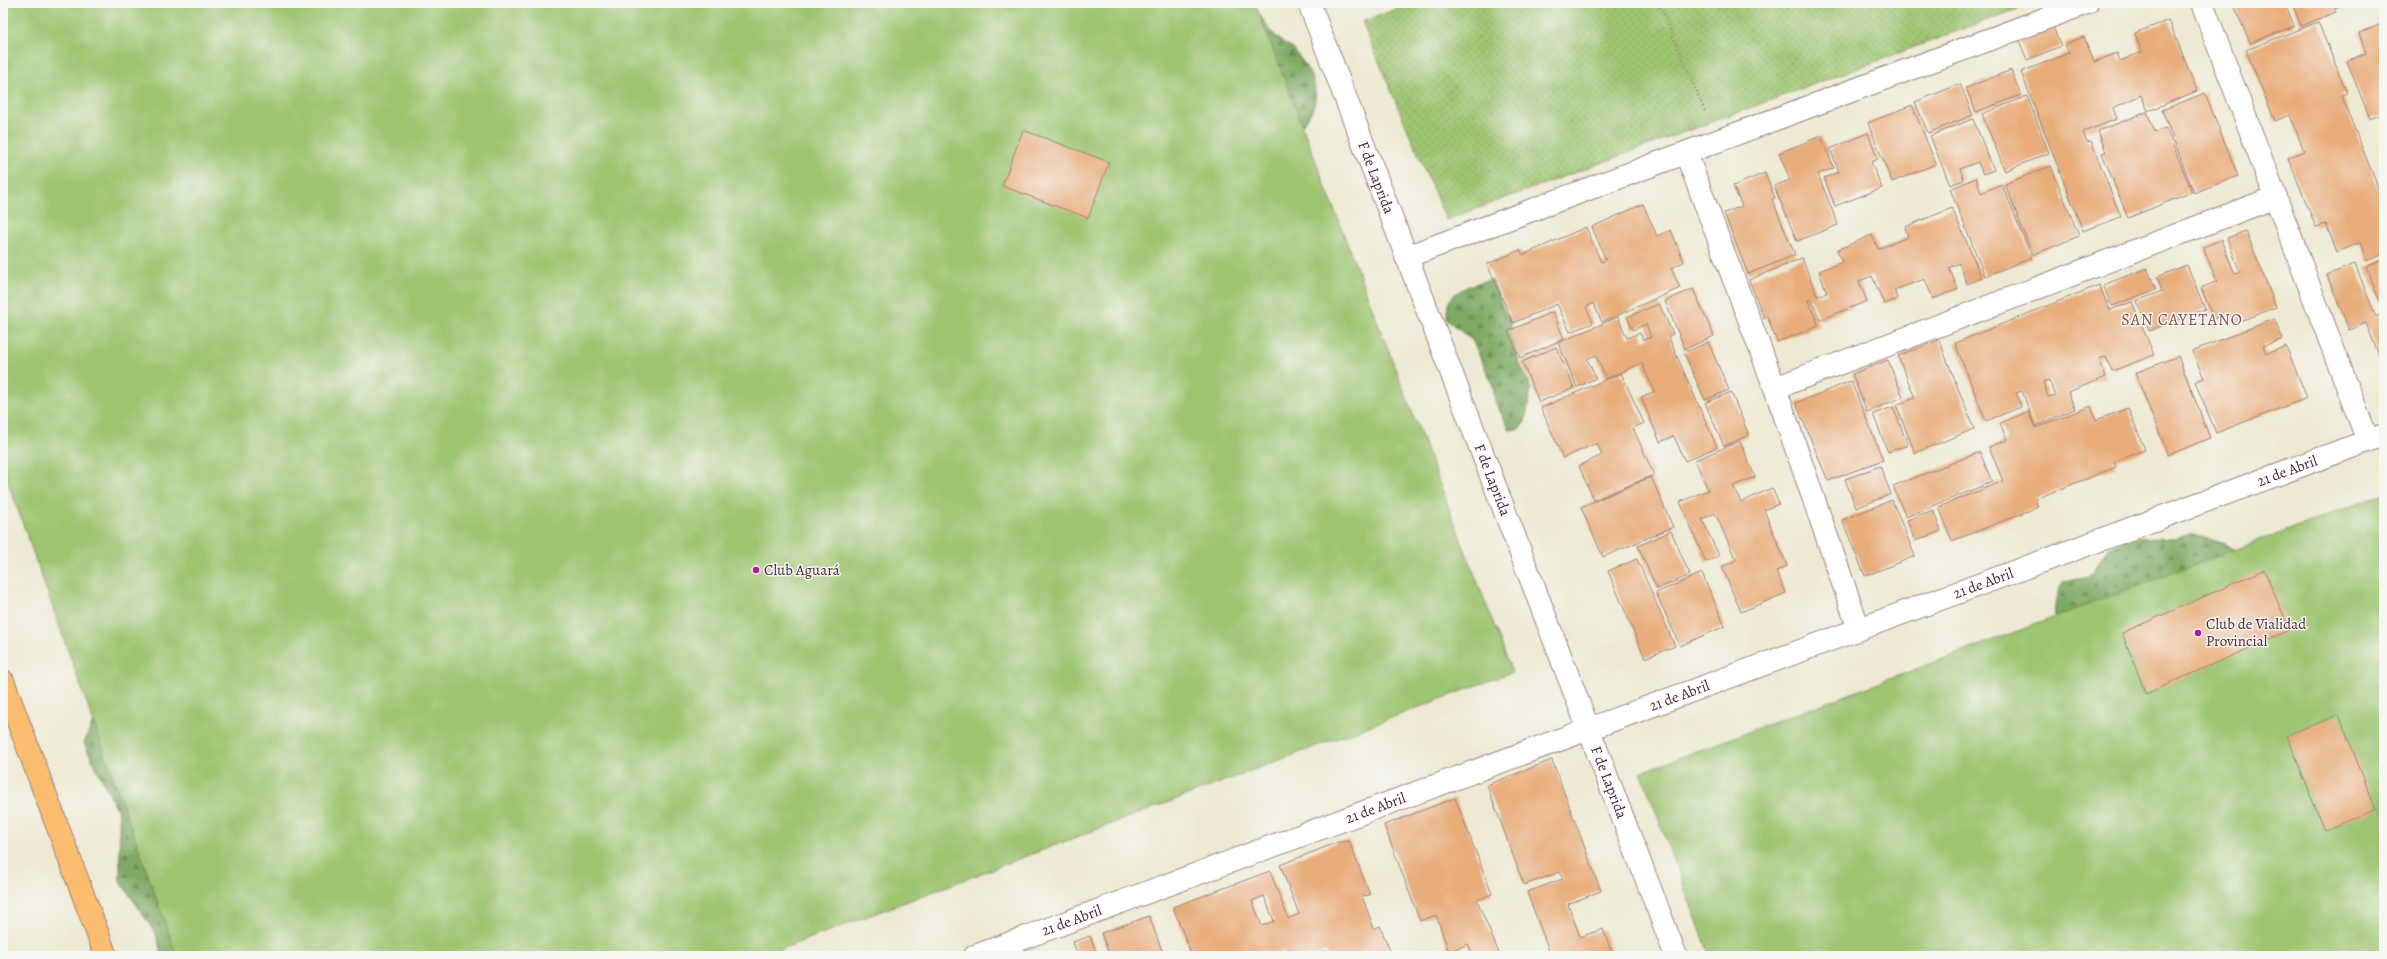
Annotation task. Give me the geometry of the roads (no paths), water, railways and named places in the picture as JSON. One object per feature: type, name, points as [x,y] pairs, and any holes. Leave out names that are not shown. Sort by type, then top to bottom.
[{"type":"main road","points":[[3,682],[106,956]]},
{"type":"street","name":"F de Laprida","points":[[1309,3],[1676,956]]},
{"type":"street","points":[[1406,257],[2087,3]]},
{"type":"street","points":[[2202,3],[2276,197],[2376,438]]},
{"type":"street","points":[[1686,153],[1775,388],[1859,629]]},
{"type":"street","points":[[1775,388],[2276,197]]},
{"type":"street","name":"21 de Abril","points":[[975,956],[1588,728],[2376,438]]},
{"type":"place","name":"Club Aguará","points":[[756,570]]},
{"type":"place","name":"Club de Vialidad Provincial","points":[[2198,633]]},
{"type":"district","name":"SAN CAYETANO","points":[[2182,319]]}]
